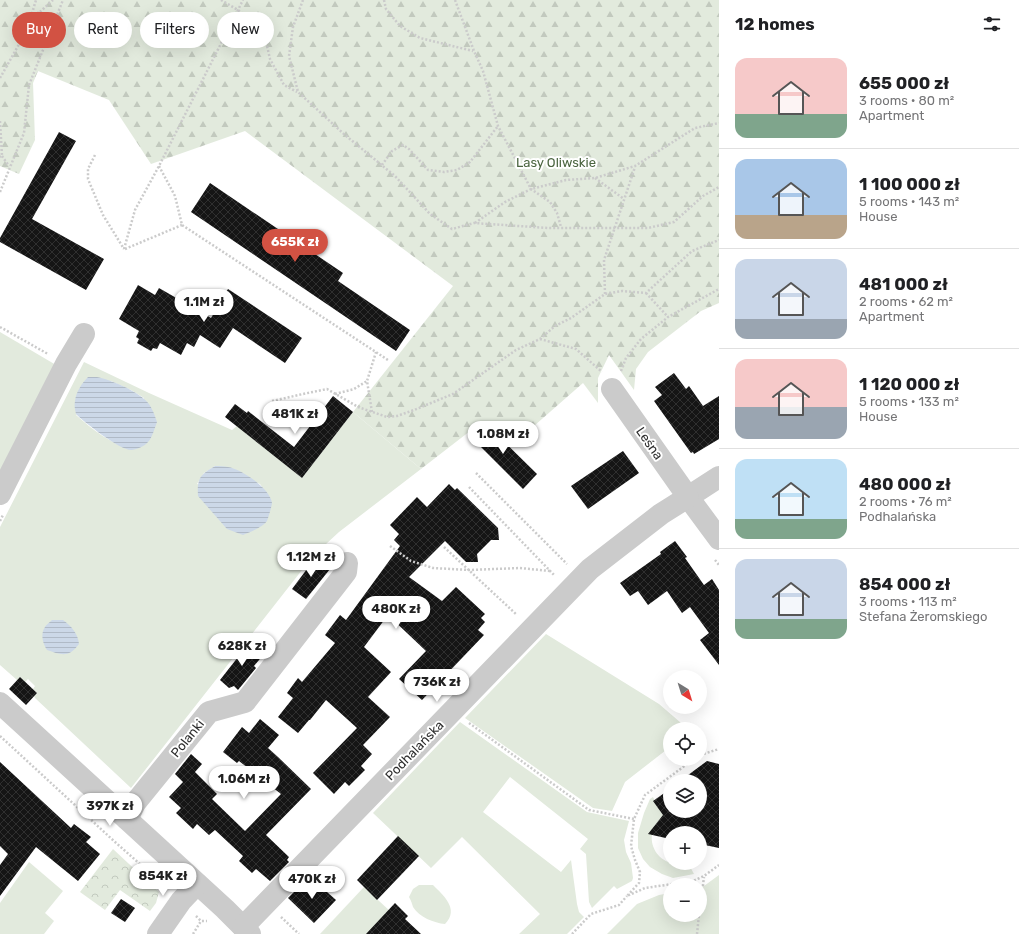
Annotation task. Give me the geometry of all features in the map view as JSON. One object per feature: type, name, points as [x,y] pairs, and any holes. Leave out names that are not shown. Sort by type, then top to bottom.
[{"type":"street","points":[[0,494],[66,364],[84,334]]},
{"type":"street","name":"Leśna","points":[[608,381],[719,539]]},
{"type":"street","points":[[688,496],[719,477]]},
{"type":"street","name":"Podhalańska","points":[[246,930],[590,569],[688,496]]},
{"type":"street","name":"Polanki","points":[[127,819],[135,803],[209,712],[245,702],[346,572],[347,563]]},
{"type":"street","points":[[0,703],[246,930]]},
{"type":"street","points":[[158,934],[181,901],[197,884]]},
{"type":"path","points":[[33,12],[36,0]]},
{"type":"path","points":[[40,12],[53,0]]},
{"type":"path","points":[[0,192],[24,133],[29,85],[63,0]]},
{"type":"path","points":[[221,0],[238,10],[262,30],[270,59],[284,85],[298,92],[345,135],[395,176],[430,214],[452,229],[474,223],[505,202],[531,189],[566,180],[595,178],[635,166],[695,128],[719,123]]},
{"type":"path","points":[[124,249],[135,210],[159,166],[243,0]]},
{"type":"path","points":[[298,92],[289,56],[294,27],[303,0]]},
{"type":"path","points":[[384,0],[386,9],[400,26],[420,38],[474,51]]},
{"type":"path","points":[[455,0],[483,71],[498,126],[531,189],[550,202],[557,213],[561,228]]},
{"type":"path","points":[[0,78],[17,48]]},
{"type":"path","points":[[0,121],[1,156],[10,167]]},
{"type":"path","points":[[382,165],[392,152],[403,145],[409,149],[428,170],[444,172],[457,170],[470,162],[498,126]]},
{"type":"path","points":[[95,155],[88,169],[88,179],[103,215],[124,249]]},
{"type":"path","points":[[159,166],[175,196],[182,225],[388,360]]},
{"type":"path","points":[[605,294],[604,260],[635,166]]},
{"type":"path","points":[[595,178],[624,200]]},
{"type":"path","points":[[474,223],[548,228],[648,228],[674,222],[703,196],[719,187]]},
{"type":"path","points":[[124,249],[182,225]]},
{"type":"path","points":[[646,293],[692,251],[719,240]]},
{"type":"path","points":[[540,339],[576,350],[608,381],[619,376],[626,358],[641,339],[668,316],[719,289]]},
{"type":"path","points":[[272,401],[327,389],[358,407],[387,417],[397,416],[453,394],[516,350],[540,339],[555,326],[571,318],[605,294],[622,291],[646,293],[668,316]]},
{"type":"path","points":[[0,327],[37,348]]},
{"type":"path","points":[[372,412],[367,381],[376,352]]},
{"type":"path","points":[[335,394],[354,389],[367,381]]},
{"type":"path","points":[[476,473],[575,585]]},
{"type":"path","points":[[469,487],[550,571],[575,585]]},
{"type":"path","points":[[390,546],[411,561],[433,568],[469,570],[520,568],[550,571]]},
{"type":"path","points":[[444,547],[518,616]]},
{"type":"path","points":[[464,719],[589,810],[634,819]]},
{"type":"path","points":[[0,736],[115,842],[171,891]]},
{"type":"path","points":[[707,753],[719,749]]},
{"type":"path","points":[[572,934],[591,914],[619,905],[639,883],[640,872],[631,846],[634,819],[646,795],[685,766]]},
{"type":"path","points":[[627,896],[645,888],[694,881],[719,865]]},
{"type":"path","points":[[278,914],[299,934]]},
{"type":"path","points":[[193,934],[202,921]]},
{"type":"path","points":[[697,934],[698,922]]},
{"type":"green space","name":"Lasy Oliwskie","points":[[0,0],[719,0],[719,303],[701,311],[648,352],[636,369],[634,390],[609,355],[598,378],[598,403],[583,383],[510,447],[483,421],[421,469],[353,412],[453,286],[245,131],[151,164],[109,100],[38,71],[33,83],[35,140],[19,174],[0,166]]},
{"type":"green space","points":[[0,332],[56,365],[0,475]]},
{"type":"green space","points":[[84,362],[232,430],[237,426],[302,478],[353,412],[421,469],[339,532],[313,556],[131,788],[35,698],[34,696],[37,693],[33,689],[35,686],[28,679],[25,682],[20,677],[17,680],[0,665],[0,527]],"holes":[[[111,381],[144,398],[131,450],[116,444],[76,415]],[[215,466],[260,484],[270,498],[197,484],[204,473]]]},
{"type":"green space","points":[[546,634],[659,704],[663,707],[663,714],[671,714],[680,722],[663,722],[663,752],[625,782],[612,811],[593,808],[465,718]]},
{"type":"green space","points":[[460,722],[587,812],[629,821],[624,840],[626,852],[631,863],[632,881],[617,889],[614,886],[592,908],[589,902],[586,854],[580,849],[588,839],[510,777],[483,812],[561,872],[571,860],[577,904],[579,912],[584,917],[567,934],[519,934],[540,914],[462,837],[431,868],[373,813]]},
{"type":"green space","points":[[653,797],[654,802],[663,815],[663,817],[653,829],[652,840],[654,849],[663,859],[663,870],[692,870],[694,874],[673,878],[650,867],[643,859],[638,848],[638,833],[650,799]]},
{"type":"green space","points":[[113,849],[159,892],[156,903],[150,911],[120,890],[105,910],[80,892]]},
{"type":"green space","points":[[29,862],[63,891],[45,913],[54,921],[44,934],[0,934],[0,903]]},
{"type":"green space","points":[[719,875],[719,934],[607,934],[637,904],[663,894],[663,922],[707,922],[707,884]]},
{"type":"green space","points":[[419,885],[433,885],[445,898],[451,913],[445,924],[427,919],[419,914],[413,907],[409,897],[413,889]]},
{"type":"green space","points":[[364,887],[392,913],[372,934],[320,934]]},
{"type":"water","points":[[88,377],[102,378],[121,385],[146,400],[157,422],[151,438],[147,443],[135,449],[126,449],[103,435],[76,414],[75,404],[77,394]]},
{"type":"water","points":[[215,466],[240,471],[254,480],[266,491],[272,503],[268,520],[263,525],[243,535],[227,529],[198,496],[198,485],[200,478]]},
{"type":"water","points":[[52,620],[63,620],[76,633],[79,644],[72,652],[61,654],[47,650],[43,642],[43,630]]},
{"type":"building","points":[[59,132],[76,141],[32,219],[104,259],[86,290],[0,242],[0,238]]},
{"type":"building","points":[[210,183],[343,273],[338,281],[410,330],[396,351],[191,212]]},
{"type":"building","points":[[138,285],[155,295],[159,288],[211,318],[228,289],[302,338],[285,363],[233,328],[220,348],[200,335],[194,347],[187,343],[181,355],[160,343],[157,349],[153,348],[151,351],[137,343],[139,339],[136,337],[139,331],[119,319]]},
{"type":"building","points":[[674,373],[686,389],[689,386],[703,406],[719,396],[719,439],[694,454],[693,452],[691,453],[654,401],[662,395],[655,387]]},
{"type":"building","points":[[333,396],[353,412],[302,478],[225,417],[235,404],[247,413],[248,411],[294,447]]},
{"type":"building","points":[[483,421],[537,474],[523,489],[469,435]]},
{"type":"building","points":[[623,451],[639,473],[588,509],[571,486]]},
{"type":"building","points":[[449,484],[455,490],[457,488],[498,528],[499,540],[491,540],[477,554],[478,562],[466,562],[445,541],[409,577],[442,601],[456,587],[485,614],[481,618],[485,622],[478,630],[484,635],[422,700],[399,679],[426,651],[388,615],[364,647],[391,672],[368,697],[390,717],[363,745],[372,754],[361,766],[365,770],[349,786],[345,782],[334,794],[313,773],[357,728],[326,700],[298,733],[278,717],[293,698],[287,693],[298,678],[302,682],[335,643],[325,635],[340,615],[346,620],[400,546],[394,540],[399,534],[390,525],[417,497],[427,507]]},
{"type":"building","points":[[675,541],[687,557],[685,558],[704,585],[712,579],[719,590],[719,665],[700,640],[709,633],[690,607],[682,613],[667,591],[648,605],[638,591],[630,596],[620,583],[661,554],[660,552]]},
{"type":"building","points":[[316,557],[330,569],[306,599],[292,589]]},
{"type":"building","points":[[249,643],[264,654],[254,666],[256,668],[238,690],[234,686],[229,688],[220,680]]},
{"type":"building","points":[[20,677],[37,693],[26,705],[9,689]]},
{"type":"building","points":[[260,719],[279,735],[268,748],[311,789],[266,835],[289,857],[287,860],[289,862],[270,881],[256,869],[252,873],[239,861],[243,856],[215,830],[209,835],[197,824],[193,829],[176,813],[181,808],[169,797],[183,782],[175,774],[191,754],[202,764],[195,772],[217,794],[212,799],[245,831],[281,794],[239,761],[237,763],[223,752],[242,727],[249,733]]},
{"type":"building","points":[[707,761],[719,764],[719,848],[707,845],[707,826],[663,826],[663,837],[648,834],[663,815],[663,818],[707,818],[707,774],[689,774],[700,766],[707,766]]},
{"type":"building","points":[[0,762],[71,828],[74,824],[91,837],[86,842],[100,854],[78,881],[36,847],[0,896],[0,865],[8,854],[0,846]]},
{"type":"building","points":[[663,794],[663,815],[653,801]]},
{"type":"building","points":[[398,836],[419,856],[377,900],[357,880]]},
{"type":"building","points":[[307,879],[315,887],[318,884],[336,900],[314,923],[288,898]]},
{"type":"building","points":[[121,899],[135,908],[125,922],[111,913]]},
{"type":"building","points":[[395,903],[408,916],[405,919],[421,934],[366,934]]}]
